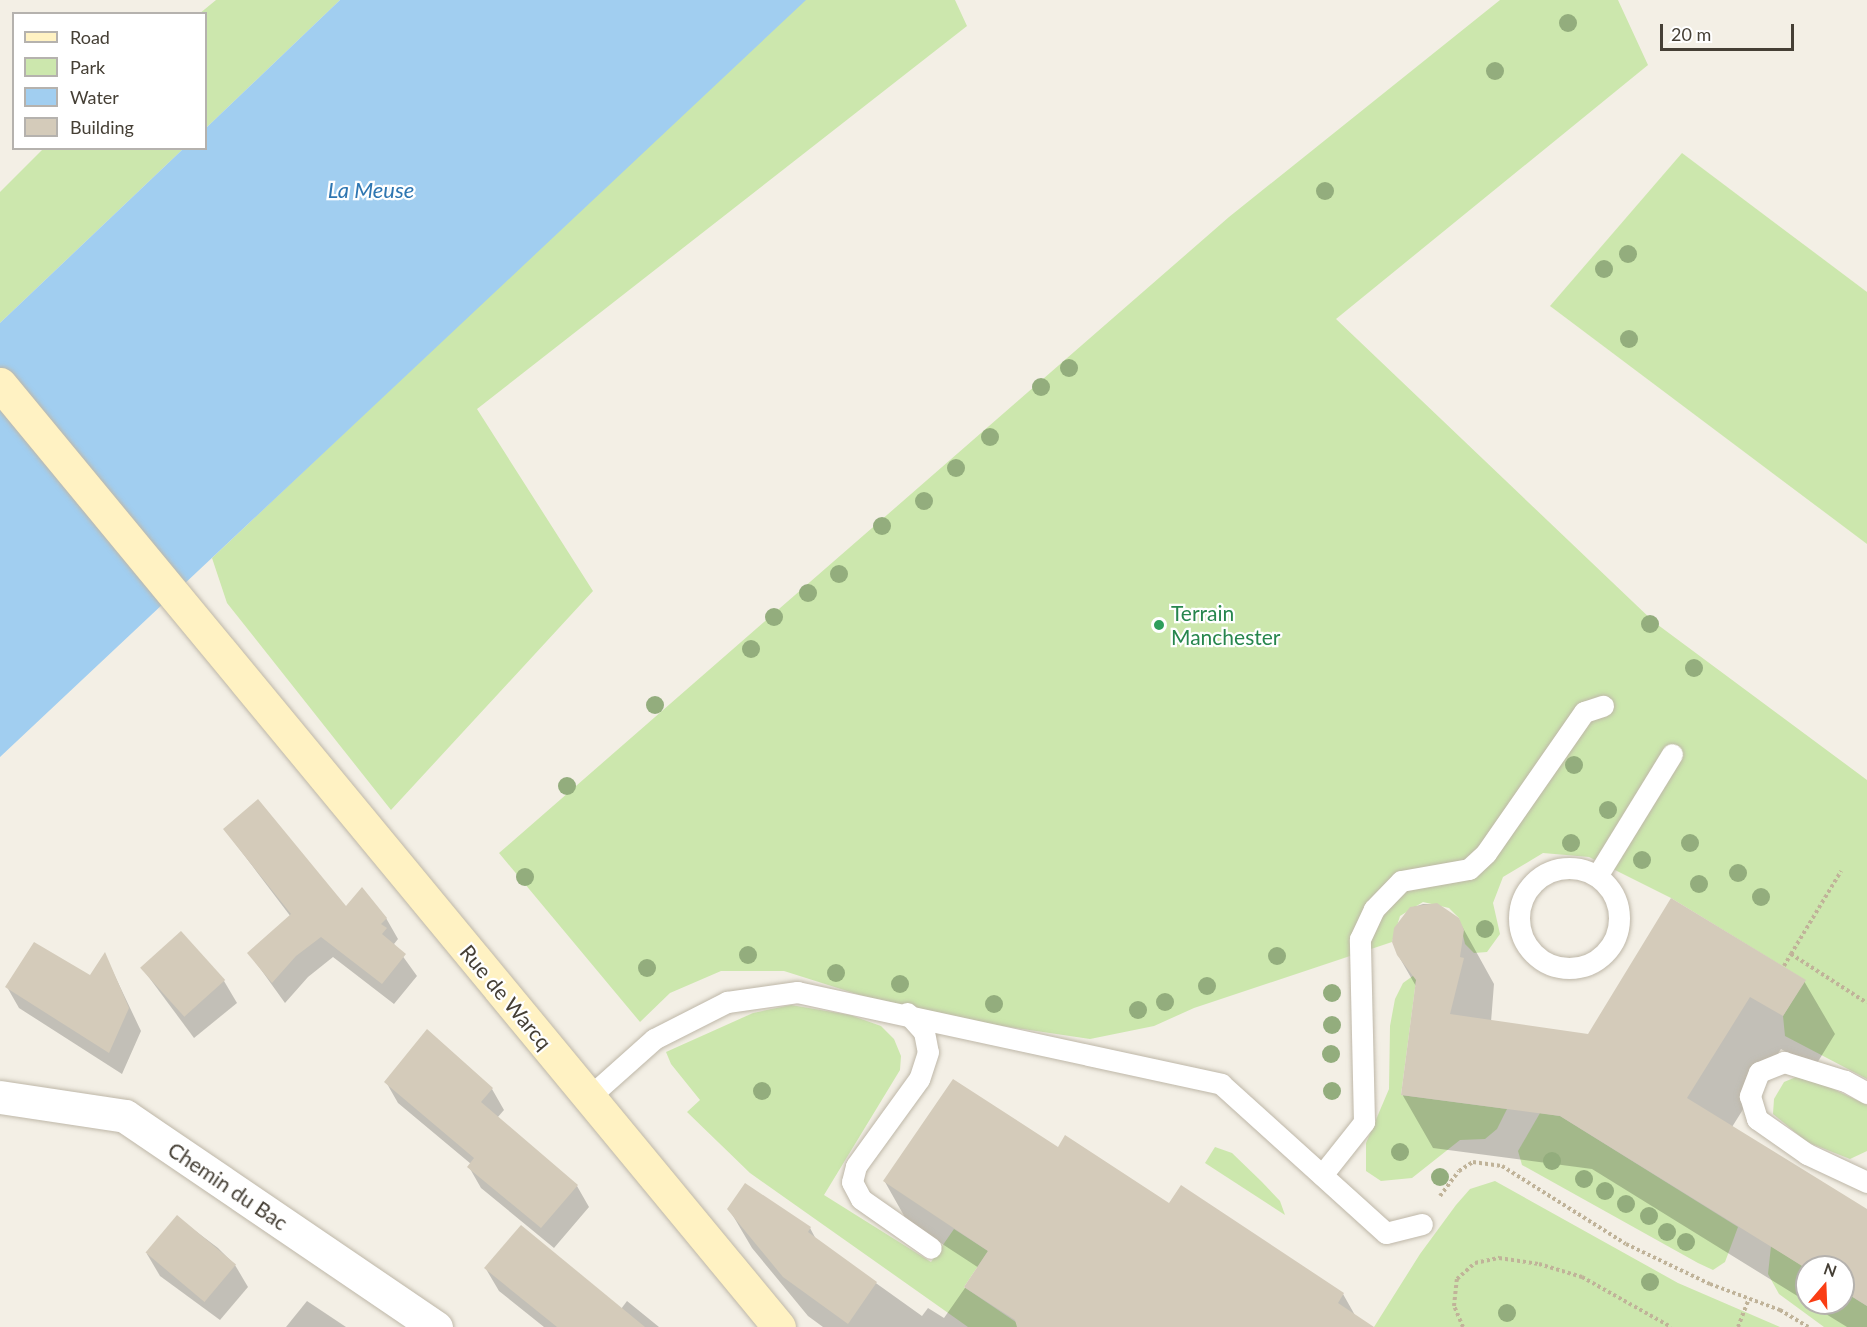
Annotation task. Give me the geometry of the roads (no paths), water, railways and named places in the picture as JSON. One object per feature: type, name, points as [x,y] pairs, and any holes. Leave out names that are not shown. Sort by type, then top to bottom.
[{"type":"main road","name":"Rue de Warcq","points":[[0,384],[779,1327]]},
{"type":"street","name":"Chemin du Bac","points":[[0,1097],[125,1116],[436,1327]]},
{"type":"lane","points":[[1322,1175],[1364,1122],[1360,939],[1374,909],[1401,881],[1469,869],[1486,853],[1584,712],[1603,705]]},
{"type":"lane","points":[[1597,876],[1672,754]]},
{"type":"lane","points":[[1583,870],[1597,876],[1610,888],[1620,920],[1607,951],[1578,968],[1561,968],[1545,962],[1522,937],[1520,904],[1527,890],[1552,871],[1583,870]]},
{"type":"lane","points":[[589,1097],[654,1039],[727,1002],[797,992],[907,1013],[1082,1056],[1221,1084],[1386,1233],[1422,1224]]},
{"type":"lane","points":[[907,1013],[924,1032],[928,1052],[919,1078],[856,1166],[852,1182],[861,1199],[931,1248]]},
{"type":"lane","points":[[1867,1093],[1845,1080],[1784,1062],[1759,1072],[1750,1096],[1757,1119],[1807,1154],[1867,1182]]},
{"type":"water","name":"La Meuse","points":[[340,0],[806,0],[0,757],[0,323],[182,150],[207,150],[207,127]]},
{"type":"place","name":"Terrain Manchester","points":[[1159,625]]}]
